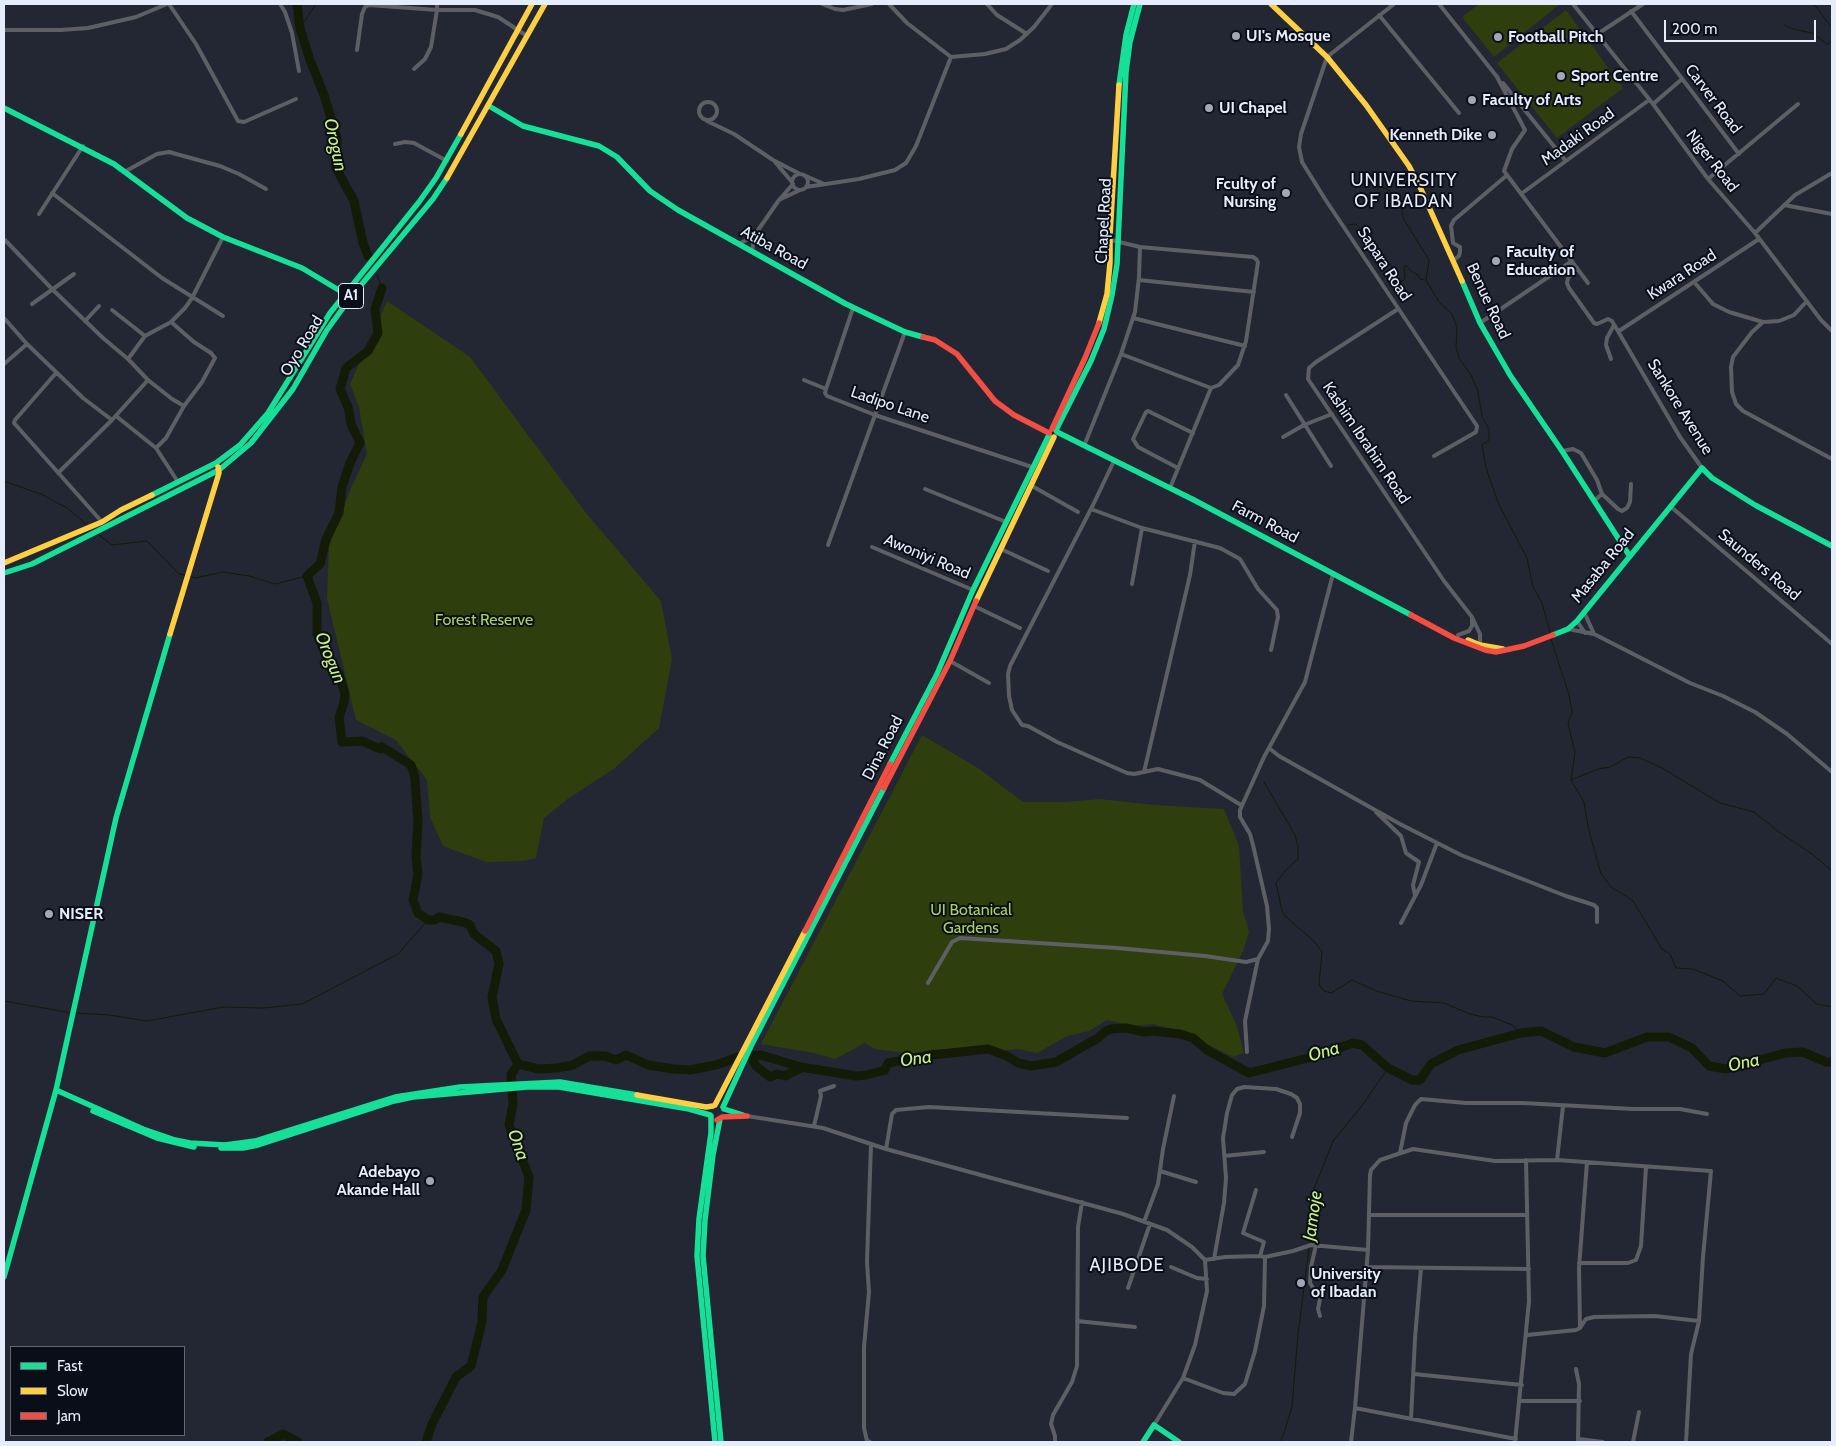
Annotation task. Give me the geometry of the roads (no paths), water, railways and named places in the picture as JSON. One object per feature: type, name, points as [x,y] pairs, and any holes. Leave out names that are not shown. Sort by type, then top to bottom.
[{"type":"main road","name":"Oyo Road","points":[[4,574],[32,564],[91,534],[121,510],[216,463],[240,445],[268,412],[320,327],[344,294],[414,209],[436,178],[532,4]]},
{"type":"main road","name":"Oyo Road","points":[[4,563],[101,525],[219,470],[251,443],[293,389],[327,330],[350,297],[433,199],[469,141],[545,4]]},
{"type":"main road","name":"Chapel Road","points":[[1114,240],[1120,72],[1126,35],[1134,4]]},
{"type":"main road","name":"Chapel Road","points":[[1053,433],[1098,326],[1107,294],[1114,240],[1126,72],[1130,42],[1140,4]]},
{"type":"main road","name":"Benue Road","points":[[1271,4],[1328,57],[1366,105],[1409,166],[1450,244],[1454,260],[1480,323],[1510,375],[1629,555]]},
{"type":"main road","name":"Atiba Road","points":[[488,106],[523,126],[599,146],[617,157],[662,201],[854,308],[906,332],[922,336],[946,346],[957,354],[994,401],[1014,415],[1053,433]]},
{"type":"main road","points":[[4,108],[83,146],[126,171],[180,213],[223,237],[302,268],[350,297]]},
{"type":"main road","points":[[436,178],[443,183]]},
{"type":"main road","name":"Farm Road","points":[[1053,433],[1070,439],[1170,488],[1446,632],[1454,638],[1484,650],[1496,652],[1505,650]]},
{"type":"main road","name":"Dina Road","points":[[947,660],[973,590],[1032,467],[1053,433]]},
{"type":"main road","name":"Dina Road","points":[[736,1072],[974,606],[1032,486],[1053,433]]},
{"type":"main road","points":[[4,1277],[55,1092],[116,818],[219,473],[216,463]]},
{"type":"main road","name":"Masaba Road","points":[[1505,650],[1524,646],[1568,630],[1702,468]]},
{"type":"main road","name":"Sankore Avenue","points":[[1702,468],[1712,478],[1755,505],[1832,546]]},
{"type":"main road","name":"Farm Road","points":[[1446,632],[1480,645],[1505,650]]},
{"type":"main road","points":[[715,1442],[697,1256],[699,1219],[711,1133],[710,1109],[736,1072]]},
{"type":"main road","points":[[721,1442],[703,1256],[705,1220],[721,1118],[736,1072]]},
{"type":"main road","points":[[55,1092],[157,1138],[184,1146],[232,1149],[258,1145],[403,1099],[493,1087],[560,1082],[706,1107],[719,1105],[747,1116]]},
{"type":"main road","points":[[526,1085],[559,1087],[689,1109],[715,1119],[747,1116]]},
{"type":"main road","points":[[1143,1442],[1154,1425],[1179,1442]]},
{"type":"street","points":[[4,30],[88,28],[136,17],[168,4],[196,44],[238,120],[244,122],[296,99]]},
{"type":"street","points":[[280,4],[285,12],[292,33],[299,71]]},
{"type":"street","points":[[414,69],[425,58],[431,47],[437,4]]},
{"type":"street","points":[[822,4],[843,10],[872,4]]},
{"type":"street","points":[[889,4],[907,23],[951,57],[985,54],[1006,48],[1027,34],[1052,4]]},
{"type":"street","points":[[987,4],[997,15],[1027,34]]},
{"type":"street","points":[[1328,57],[1379,14],[1394,4]]},
{"type":"street","points":[[1438,4],[1566,160]]},
{"type":"street","name":"Niger Road","points":[[1573,4],[1651,102],[1708,179],[1755,233],[1806,302],[1832,331]]},
{"type":"street","points":[[1596,35],[1643,4]]},
{"type":"street","points":[[357,50],[362,14],[365,7],[369,5],[437,10],[475,10],[498,17],[528,36]]},
{"type":"street","name":"Carver Road","points":[[1631,12],[1739,154]]},
{"type":"street","points":[[1379,14],[1458,113]]},
{"type":"street","points":[[779,200],[806,187],[859,179],[895,170],[906,163],[916,146],[951,57]]},
{"type":"street","name":"Sapara Road","points":[[1328,57],[1301,134],[1299,151],[1302,162],[1325,199],[1478,429],[1470,436],[1434,456]]},
{"type":"street","points":[[1498,76],[1525,130],[1506,162],[1504,171],[1506,176],[1588,283]]},
{"type":"street","name":"Madaki Road","points":[[1521,194],[1682,78]]},
{"type":"street","points":[[707,121],[714,118],[718,112],[715,105],[708,101],[701,104],[698,111],[700,118],[734,134],[773,160],[824,184]]},
{"type":"street","points":[[1708,179],[1798,104]]},
{"type":"street","points":[[395,144],[414,143],[446,161]]},
{"type":"street","points":[[39,214],[83,146]]},
{"type":"street","points":[[126,171],[157,154],[169,152],[220,166],[266,189]]},
{"type":"street","points":[[773,160],[797,189],[801,190]]},
{"type":"street","points":[[1755,233],[1795,195],[1832,173]]},
{"type":"street","points":[[739,244],[754,236],[794,178],[800,174]]},
{"type":"street","points":[[806,176],[808,182],[806,187]]},
{"type":"street","points":[[1454,260],[1459,256],[1460,247],[1450,244],[1451,226],[1454,220],[1506,176]]},
{"type":"street","points":[[52,193],[162,278],[223,316]]},
{"type":"street","points":[[1784,205],[1832,214]]},
{"type":"street","points":[[752,252],[754,236]]},
{"type":"street","points":[[128,359],[145,336],[171,322],[192,298],[223,237]]},
{"type":"street","name":"Kwara Road","points":[[1619,331],[1759,239]]},
{"type":"street","points":[[5,240],[52,289],[148,380],[184,406]]},
{"type":"street","points":[[1114,240],[1140,247],[1252,257],[1258,262],[1245,346],[1238,365],[1219,385],[1211,388],[1121,354]]},
{"type":"street","points":[[1084,446],[1121,354],[1133,318],[1139,280],[1140,247]]},
{"type":"street","points":[[1480,323],[1572,261]]},
{"type":"street","points":[[1577,268],[1568,278],[1569,288],[1594,323],[1597,324],[1608,319],[1614,325],[1607,338],[1606,345],[1611,359]]},
{"type":"street","points":[[32,304],[74,274]]},
{"type":"street","points":[[1139,280],[1254,292]]},
{"type":"street","points":[[1694,282],[1713,304],[1729,312],[1763,322],[1779,321],[1794,315],[1806,302]]},
{"type":"street","points":[[85,321],[99,306]]},
{"type":"street","name":"Ladipo Lane","points":[[854,308],[826,389],[825,393],[828,396],[875,415],[1032,467]]},
{"type":"street","name":"Kashim Ibrahim Road","points":[[1398,309],[1316,362],[1309,368],[1308,378],[1444,581],[1472,617],[1480,634],[1480,645]]},
{"type":"street","points":[[112,310],[145,336]]},
{"type":"street","points":[[4,318],[27,344],[84,398],[156,448],[178,482]]},
{"type":"street","points":[[1133,318],[1245,346]]},
{"type":"street","points":[[156,448],[166,438],[215,358],[211,352],[187,336],[171,322]]},
{"type":"street","points":[[1763,322],[1752,332],[1733,357],[1732,392],[1736,404],[1743,412],[1832,460]]},
{"type":"street","name":"Sankore Avenue","points":[[1614,325],[1680,437],[1702,468]]},
{"type":"street","points":[[828,544],[906,332]]},
{"type":"street","points":[[4,364],[27,344]]},
{"type":"street","points":[[56,373],[14,423],[101,525]]},
{"type":"street","points":[[58,473],[114,418],[148,380]]},
{"type":"street","points":[[804,380],[826,389]]},
{"type":"street","points":[[1170,488],[1211,388]]},
{"type":"street","points":[[1286,395],[1332,466]]},
{"type":"street","points":[[1178,468],[1138,447],[1133,439],[1148,411],[1193,433]]},
{"type":"street","points":[[1283,437],[1304,425],[1332,414]]},
{"type":"street","points":[[1562,451],[1573,449],[1581,453],[1597,480],[1602,494],[1622,511],[1627,508],[1630,502],[1631,484]]},
{"type":"street","points":[[1114,460],[1091,509],[1010,666],[1008,674],[1012,710],[1022,725],[1028,726],[1057,742],[1127,773],[1134,774],[1158,769],[1200,780],[1241,805]]},
{"type":"street","points":[[1032,486],[1078,512]]},
{"type":"street","points":[[925,490],[1006,522]]},
{"type":"street","points":[[1593,501],[1602,494]]},
{"type":"street","name":"Saunders Road","points":[[1670,506],[1832,644]]},
{"type":"street","points":[[1091,509],[1142,528],[1220,548],[1240,559],[1258,589],[1277,610],[1278,617],[1271,650]]},
{"type":"street","points":[[1132,584],[1142,528]]},
{"type":"street","points":[[1144,772],[1190,574],[1195,541]]},
{"type":"street","name":"Awoniyi Road","points":[[872,547],[973,590]]},
{"type":"street","points":[[1002,549],[1048,571]]},
{"type":"street","points":[[1247,1052],[1245,1021],[1258,959],[1268,941],[1269,929],[1267,906],[1253,845],[1250,834],[1240,817],[1241,805],[1269,748],[1300,695],[1334,574]]},
{"type":"street","points":[[974,606],[1020,628]]},
{"type":"street","points":[[1584,612],[1594,634]]},
{"type":"street","points":[[1458,635],[1469,631],[1472,626],[1472,617]]},
{"type":"street","points":[[1577,621],[1585,632]]},
{"type":"street","points":[[1568,630],[1594,634],[1690,684],[1755,712],[1787,734],[1832,772]]},
{"type":"street","points":[[947,660],[990,683]]},
{"type":"street","points":[[1269,748],[1278,756],[1461,856],[1566,896],[1590,903],[1597,908],[1597,922]]},
{"type":"street","points":[[1374,809],[1401,836],[1406,853],[1419,862],[1414,885],[1415,896]]},
{"type":"street","points":[[1401,923],[1415,896],[1437,843]]},
{"type":"street","points":[[928,983],[952,942],[960,938],[1117,948],[1205,956],[1246,962],[1258,959]]},
{"type":"street","points":[[814,1126],[820,1091],[834,1086]]},
{"type":"street","points":[[1214,1259],[1225,1194],[1226,1178],[1223,1138],[1232,1095],[1237,1089],[1244,1087],[1284,1091],[1297,1098],[1300,1104],[1300,1113],[1292,1137]]},
{"type":"street","points":[[1144,1222],[1158,1184],[1174,1096]]},
{"type":"street","points":[[1400,1154],[1406,1123],[1415,1105],[1421,1099],[1466,1103],[1523,1103],[1633,1109],[1680,1109],[1707,1114]]},
{"type":"street","points":[[1557,1160],[1563,1106]]},
{"type":"street","points":[[886,1149],[892,1114],[896,1110],[929,1107],[1128,1118]]},
{"type":"street","points":[[747,1116],[823,1128],[886,1149],[1123,1214],[1167,1230],[1192,1247],[1205,1260],[1208,1291],[1195,1345],[1183,1378],[1154,1425]]},
{"type":"street","points":[[870,1442],[867,1441],[864,1428],[864,1347],[869,1292],[867,1262],[871,1144]]},
{"type":"street","points":[[1351,1442],[1356,1408],[1368,1250],[1371,1170],[1380,1160],[1413,1149],[1481,1160],[1557,1160],[1709,1170],[1712,1173],[1703,1257],[1700,1321],[1691,1354],[1686,1442]]},
{"type":"street","points":[[1224,1156],[1264,1152]]},
{"type":"street","points":[[1356,1408],[1515,1440],[1529,1301],[1526,1160]]},
{"type":"street","points":[[1580,1328],[1579,1263],[1587,1162]]},
{"type":"street","points":[[1579,1263],[1628,1263],[1636,1260],[1641,1246],[1646,1167]]},
{"type":"street","points":[[1160,1171],[1196,1182]]},
{"type":"street","points":[[1183,1378],[1223,1393],[1234,1394],[1245,1384],[1255,1351],[1264,1306],[1262,1256],[1264,1242],[1243,1233],[1256,1190]]},
{"type":"street","points":[[1055,1442],[1051,1424],[1053,1415],[1072,1382],[1077,1366],[1078,1227],[1082,1202]]},
{"type":"street","points":[[1368,1215],[1527,1215]]},
{"type":"street","points":[[1128,1288],[1150,1224]]},
{"type":"street","points":[[1205,1260],[1262,1256],[1316,1245],[1368,1250]]},
{"type":"street","points":[[1316,1245],[1310,1283],[1320,1299],[1318,1309],[1320,1316]]},
{"type":"street","points":[[1171,1268],[1197,1278],[1207,1279]]},
{"type":"street","points":[[1366,1268],[1528,1269]]},
{"type":"street","points":[[1411,1419],[1421,1268]]},
{"type":"street","points":[[1527,1335],[1576,1330],[1580,1328],[1586,1319],[1594,1317],[1655,1316],[1700,1321]]},
{"type":"street","points":[[1077,1321],[1134,1327]]},
{"type":"street","points":[[1576,1369],[1580,1402],[1578,1441],[1603,1442]]},
{"type":"street","points":[[1414,1374],[1522,1385]]},
{"type":"street","points":[[1520,1401],[1580,1402]]},
{"type":"street","points":[[1633,1442],[1639,1412]]},
{"type":"waterway","name":"Orogun","points":[[297,4],[300,28],[337,138],[336,168],[354,201],[363,243],[368,256]]},
{"type":"waterway","points":[[300,28],[316,4]]},
{"type":"waterway","points":[[1814,4],[1832,28]]},
{"type":"waterway","points":[[1784,25],[1812,33],[1827,44],[1832,41]]},
{"type":"waterway","points":[[1365,174],[1369,182],[1375,186],[1385,188],[1401,200],[1403,218],[1429,260],[1426,280],[1439,302],[1452,314],[1457,327],[1456,348],[1459,358],[1471,375],[1478,391],[1482,417],[1489,429],[1489,440],[1482,445],[1486,468],[1499,505],[1527,558],[1533,587],[1542,603],[1550,632]]},
{"type":"waterway","points":[[1348,225],[1356,224],[1367,236],[1376,252],[1391,265],[1399,282],[1405,278],[1404,266],[1407,266],[1420,279],[1425,280]]},
{"type":"waterway","points":[[377,275],[382,288]]},
{"type":"waterway","name":"Orogun","points":[[382,288],[375,309],[378,333],[368,351],[346,368],[340,389],[348,407],[351,424],[360,443],[350,463],[342,487],[339,513],[326,539],[320,564],[307,576],[317,603],[317,634],[325,653],[339,674],[345,694],[339,718],[342,742],[362,741],[380,749],[382,747],[411,765],[415,778],[418,821],[416,857],[418,874],[413,900],[418,913],[428,920],[435,920],[439,917],[470,925],[474,934],[496,951],[499,964],[492,997],[496,1019],[518,1064]]},
{"type":"waterway","points":[[4,481],[43,495],[67,508],[86,524]]},
{"type":"waterway","points":[[99,535],[112,545],[147,541],[179,574],[185,575]]},
{"type":"waterway","points":[[189,576],[195,578],[223,572],[249,576],[275,584],[307,576]]},
{"type":"waterway","points":[[1551,639],[1569,695],[1572,712],[1568,724],[1575,753],[1571,780],[1584,802],[1588,827],[1601,874],[1612,888],[1633,901],[1662,949],[1670,954],[1676,968],[1693,969],[1723,981],[1740,996],[1764,994],[1776,978],[1797,986],[1817,1004],[1832,1007]]},
{"type":"waterway","points":[[1571,780],[1598,769],[1610,767],[1628,757],[1640,758],[1662,768],[1720,803],[1754,812],[1832,871]]},
{"type":"waterway","points":[[1264,782],[1295,835],[1298,847],[1298,859],[1284,872],[1276,883],[1282,911],[1286,917],[1314,941],[1322,952],[1319,985],[1324,991],[1331,993],[1352,980],[1376,991],[1411,1001],[1444,1003],[1470,1014],[1492,1017],[1512,1025],[1521,1033]]},
{"type":"waterway","points":[[76,1013],[109,1015],[147,1021],[223,1007],[263,1008],[302,1004],[398,954],[428,920]]},
{"type":"waterway","points":[[4,1001],[72,1013]]},
{"type":"waterway","name":"Ona","points":[[518,1064],[539,1069],[557,1068],[573,1065],[589,1056],[605,1056],[616,1060],[626,1055],[648,1065],[690,1070],[716,1065],[741,1056],[761,1055],[801,1067],[856,1076],[885,1070],[888,1063],[932,1055],[988,1049],[1007,1056],[1018,1063],[1031,1066],[1056,1062],[1098,1038],[1106,1031],[1126,1028],[1144,1032],[1180,1034],[1193,1038],[1207,1050],[1249,1073],[1312,1057],[1353,1043],[1362,1045],[1388,1068],[1412,1080],[1420,1080],[1431,1064],[1458,1050],[1521,1033],[1541,1031],[1574,1047],[1605,1053],[1647,1037],[1669,1037],[1692,1048],[1709,1066],[1726,1069],[1785,1053],[1803,1052],[1826,1062],[1832,1062]]},
{"type":"waterway","name":"Ona","points":[[751,1056],[756,1066],[770,1077],[777,1074],[785,1076],[801,1068]]},
{"type":"waterway","name":"Ona","points":[[426,1442],[432,1424],[456,1377],[471,1366],[482,1322],[483,1297],[502,1270],[526,1210],[529,1177],[509,1125],[513,1104],[511,1075],[518,1064]]},
{"type":"waterway","name":"Jamoje","points":[[1310,1244],[1314,1189],[1333,1141],[1361,1107],[1388,1068]]},
{"type":"waterway","name":"Jamoje","points":[[1281,1442],[1292,1407],[1298,1334],[1309,1248]]},
{"type":"waterway","name":"Ona","points":[[268,1442],[283,1434],[298,1442]]},
{"type":"place","name":"UI's Mosque","points":[[1236,36]]},
{"type":"place","name":"Football Pitch","points":[[1498,37]]},
{"type":"place","name":"Sport Centre","points":[[1561,76]]},
{"type":"place","name":"Faculty of Arts","points":[[1472,100]]},
{"type":"place","name":"UI Chapel","points":[[1209,108]]},
{"type":"place","name":"Kenneth Dike","points":[[1492,135]]},
{"type":"place","name":"Fculty of Nursing","points":[[1286,193]]},
{"type":"place","name":"Faculty of Education","points":[[1496,261]]},
{"type":"place","name":"NISER","points":[[49,914]]},
{"type":"place","name":"Adebayo Akande Hall","points":[[430,1181]]},
{"type":"place","name":"University of Ibadan","points":[[1301,1283]]},
{"type":"district","name":"UNIVERSITY OF IBADAN","points":[[1404,191]]},
{"type":"district","name":"AJIBODE","points":[[1127,1266]]},
{"type":"park label","name":"Forest Reserve","points":[[484,620]]},
{"type":"park label","name":"UI Botanical Gardens","points":[[971,919]]}]
